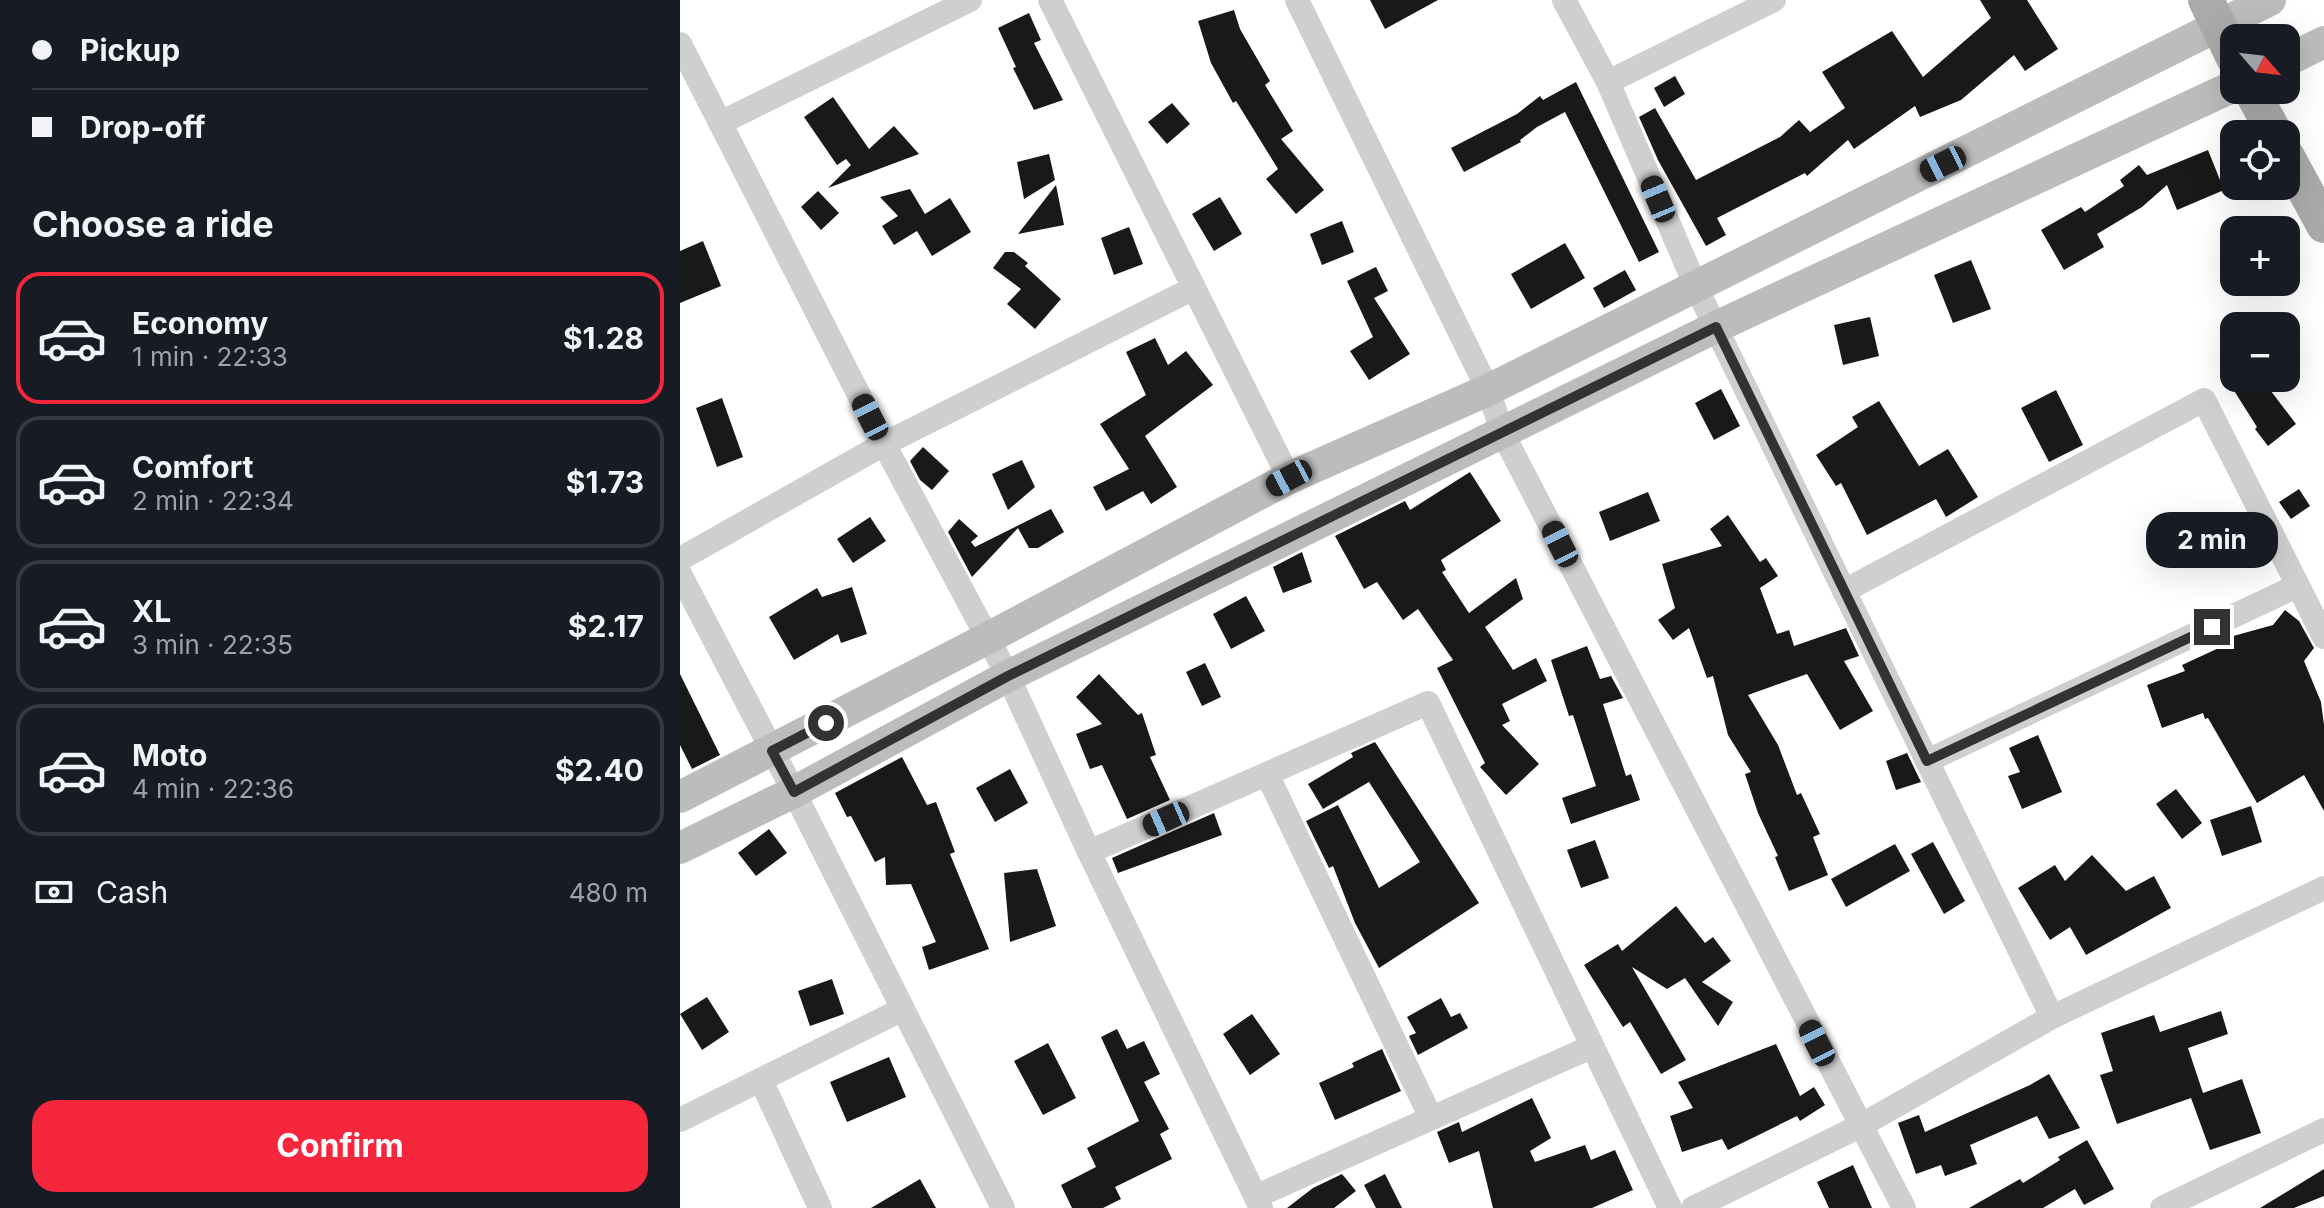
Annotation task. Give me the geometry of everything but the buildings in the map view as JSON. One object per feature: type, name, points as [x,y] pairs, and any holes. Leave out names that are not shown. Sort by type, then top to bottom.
[{"type":"main road","points":[[680,797],[1289,478],[1488,390],[1696,287],[2212,13],[2270,0]]},
{"type":"main road","points":[[2300,54],[2324,42]]},
{"type":"main road","points":[[680,848],[794,792],[1008,676],[1716,327],[2220,93]]},
{"type":"main road","points":[[2300,181],[2324,225]]},
{"type":"street","points":[[720,123],[970,0]]},
{"type":"street","points":[[1050,0],[1289,478]]},
{"type":"street","points":[[1297,0],[1488,390],[1503,434],[1904,1208]]},
{"type":"street","points":[[1564,0],[1608,82],[1696,287],[2052,1017]]},
{"type":"street","points":[[1608,82],[1774,0]]},
{"type":"street","points":[[680,44],[884,444],[1008,676],[1089,852],[1259,1202],[1431,1118],[1591,1047]]},
{"type":"street","points":[[680,559],[884,444],[1194,288]]},
{"type":"street","points":[[1844,591],[2204,400],[2324,637]]},
{"type":"street","points":[[680,574],[794,792],[1003,1208]]},
{"type":"street","points":[[1927,761],[2297,586]]},
{"type":"street","points":[[1089,852],[1428,703],[1670,1208]]},
{"type":"street","points":[[1267,774],[1431,1118]]},
{"type":"street","points":[[1693,1208],[1860,1126],[2052,1017],[2324,888]]},
{"type":"street","points":[[680,1120],[903,1009]]},
{"type":"street","points":[[761,1080],[820,1208]]},
{"type":"street","points":[[2162,1208],[2324,1130]]},
{"type":"route","points":[[826,723],[772,751],[794,792],[1008,676],[1716,327],[1927,761],[2212,627]]}]
